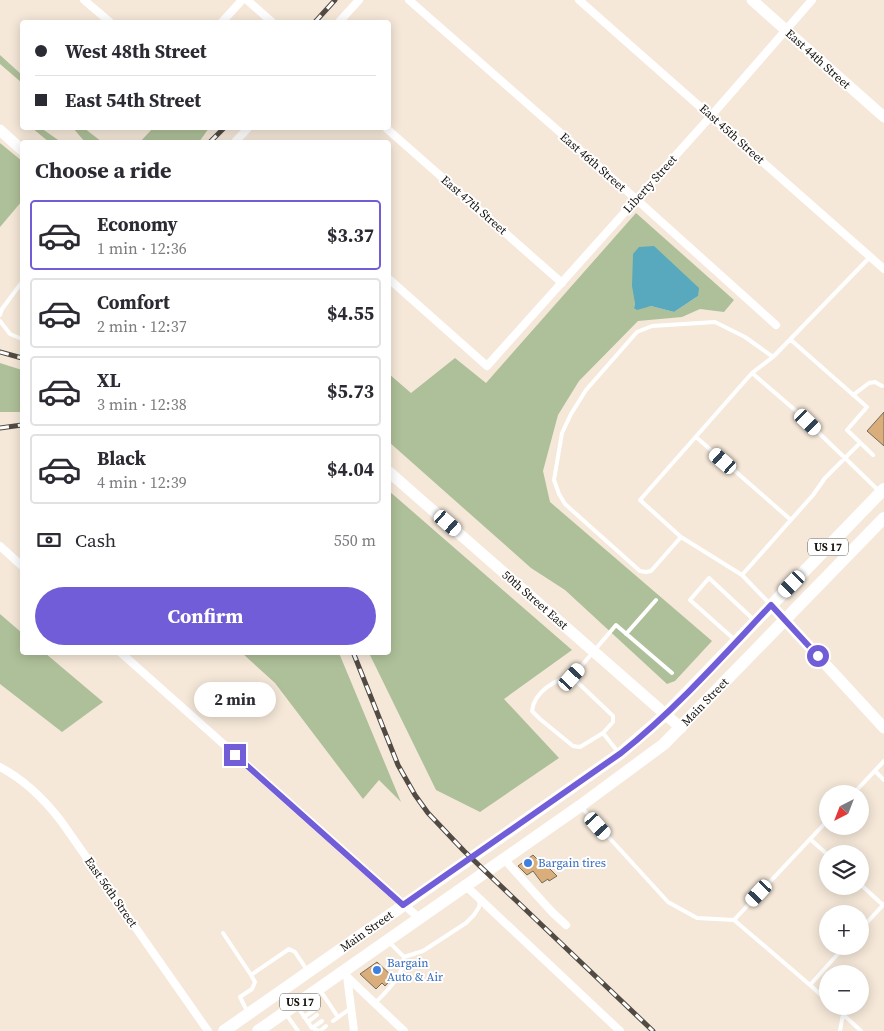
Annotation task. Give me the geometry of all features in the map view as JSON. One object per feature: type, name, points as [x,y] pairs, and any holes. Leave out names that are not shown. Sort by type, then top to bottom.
[{"type":"main road","name":"Main Street","points":[[224,1031],[619,754],[665,715],[882,491]]},
{"type":"main road","name":"Main Street","points":[[265,1029],[284,1012],[319,988],[344,974],[387,940],[645,760],[681,728],[884,518]]},
{"type":"street","points":[[84,0],[108,20]]},
{"type":"street","points":[[92,7],[98,0]]},
{"type":"street","points":[[224,20],[242,0]]},
{"type":"street","points":[[247,0],[270,20]]},
{"type":"street","points":[[341,20],[359,0]]},
{"type":"street","name":"East 46th Street","points":[[409,0],[636,199],[776,325]]},
{"type":"street","name":"East 45th Street","points":[[579,0],[884,269]]},
{"type":"street","name":"East 44th Street","points":[[752,0],[884,117]]},
{"type":"street","name":"Liberty Street","points":[[391,281],[487,366],[812,0]]},
{"type":"street","points":[[0,130],[20,148]]},
{"type":"street","points":[[237,140],[246,130]]},
{"type":"street","name":"East 47th Street","points":[[388,130],[562,283]]},
{"type":"street","name":"50th Street East","points":[[391,474],[681,728]]},
{"type":"street","points":[[0,546],[20,564]]},
{"type":"street","points":[[771,605],[884,728]]},
{"type":"street","points":[[123,655],[419,918]]},
{"type":"street","name":"East 56th Street","points":[[0,767],[30,787],[61,821],[208,1031]]},
{"type":"street","points":[[504,859],[566,925]]},
{"type":"street","points":[[466,886],[620,1031]]},
{"type":"street","points":[[344,974],[404,1031]]},
{"type":"street","points":[[344,974],[354,1031]]},
{"type":"lane","points":[[771,605],[742,575],[681,537],[640,500],[752,372],[773,357],[791,340],[870,257]]},
{"type":"lane","points":[[0,315],[2,309],[20,285]]},
{"type":"lane","points":[[0,321],[10,334],[20,338]]},
{"type":"lane","points":[[681,537],[652,571],[640,571],[565,504],[554,480],[562,433],[571,414],[586,390],[637,332],[652,326],[715,322],[745,337],[773,357]]},
{"type":"lane","points":[[791,340],[867,407],[847,430],[873,455]]},
{"type":"lane","points":[[752,372],[882,491]]},
{"type":"lane","points":[[853,395],[869,383],[875,382],[883,386]]},
{"type":"lane","points":[[696,437],[791,520]]},
{"type":"lane","points":[[742,575],[813,495],[825,478],[860,443]]},
{"type":"lane","points":[[737,641],[690,600],[709,578],[755,622]]},
{"type":"lane","points":[[626,634],[656,600]]},
{"type":"lane","points":[[572,677],[613,716],[613,722],[603,733],[580,747],[574,746],[532,711],[533,704],[548,686],[563,678],[572,677],[616,625],[672,673]]},
{"type":"lane","points":[[603,733],[619,754]]},
{"type":"lane","points":[[862,785],[884,761]]},
{"type":"lane","points":[[875,771],[884,780]]},
{"type":"lane","points":[[580,806],[668,902],[697,918],[734,920],[819,993]]},
{"type":"lane","points":[[734,920],[819,830]]},
{"type":"lane","points":[[810,839],[819,847]]},
{"type":"lane","points":[[869,892],[883,904],[869,920]]},
{"type":"lane","points":[[404,957],[423,951],[466,923],[479,907],[480,899]]},
{"type":"lane","points":[[223,933],[255,982],[252,989],[240,997],[249,1013]]},
{"type":"lane","points":[[375,1003],[395,980],[404,966],[404,957],[387,940]]},
{"type":"lane","points":[[251,975],[289,949],[296,952],[308,972]]},
{"type":"lane","points":[[810,985],[837,955]]},
{"type":"lane","points":[[319,988],[338,1017]]},
{"type":"lane","points":[[322,1005],[327,1001]]},
{"type":"lane","points":[[296,1004],[312,1028],[320,1030],[326,1026]]},
{"type":"lane","points":[[325,1010],[330,1006]]},
{"type":"lane","points":[[333,1021],[351,1008]]},
{"type":"lane","points":[[304,1018],[314,1010]]},
{"type":"lane","points":[[329,1015],[334,1011]]},
{"type":"lane","points":[[284,1012],[298,1031]]},
{"type":"lane","points":[[840,1031],[842,1015]]},
{"type":"lane","points":[[843,1015],[861,1031]]},
{"type":"lane","points":[[308,1022],[317,1016]]},
{"type":"lane","points":[[312,1028],[322,1021]]},
{"type":"green space","points":[[0,55],[20,73],[20,81],[0,64]]},
{"type":"green space","points":[[34,130],[44,130],[58,140],[47,140]]},
{"type":"green space","points":[[75,130],[87,130],[99,140],[83,140]]},
{"type":"green space","points":[[151,130],[208,130],[200,140],[142,140]]},
{"type":"green space","points":[[0,143],[20,159],[20,203],[0,227]]},
{"type":"green space","points":[[636,213],[734,300],[724,312],[700,309],[682,317],[638,321],[579,381],[558,415],[543,471],[550,502],[712,641],[675,681],[667,684],[565,590],[531,568],[391,444],[391,376],[411,393],[455,358],[486,383]],"holes":[[[698,296],[674,312],[651,306],[634,308],[635,303]]]},
{"type":"green space","points":[[0,363],[20,369],[20,412],[0,412]]},
{"type":"green space","points":[[391,493],[572,650],[504,699],[559,758],[480,812],[436,790],[370,655],[391,655]]},
{"type":"green space","points":[[0,614],[20,631],[20,655],[47,655],[103,702],[62,732],[0,684]]},
{"type":"green space","points":[[244,655],[340,655],[401,802],[379,780],[363,799],[275,683]]},
{"type":"water","points":[[654,246],[699,288],[698,296],[674,312],[651,306],[637,310],[634,308],[632,286],[633,254],[639,247]]},
{"type":"building","points":[[884,412],[884,446],[867,431]]},
{"type":"building","points":[[533,855],[557,876],[542,883],[533,871],[527,875],[518,866]]},
{"type":"building","points":[[377,962],[393,977],[385,986],[382,983],[376,989],[360,974]]},
{"type":"railway","points":[[317,20],[335,0]]},
{"type":"railway","points":[[212,140],[222,130]]},
{"type":"railway","points":[[0,352],[20,357]]},
{"type":"railway","points":[[0,428],[20,425]]},
{"type":"railway","points":[[354,655],[398,765],[428,813],[464,851],[653,1031]]},
{"type":"place","name":"Bargain tires","points":[[528,863]]},
{"type":"place","name":"Bargain Auto & Air","points":[[377,970]]},
{"type":"route","points":[[235,755],[403,905],[621,753],[641,737],[665,715],[771,605],[818,656]]}]
